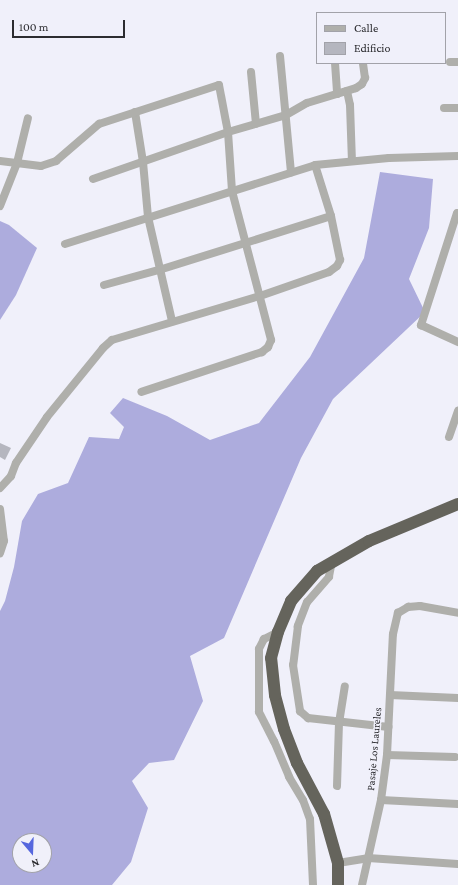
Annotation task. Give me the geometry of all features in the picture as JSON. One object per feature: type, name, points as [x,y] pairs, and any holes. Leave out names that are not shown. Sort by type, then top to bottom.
[{"type":"highway","points":[[338,885],[338,863],[324,814],[297,763],[284,730],[274,695],[271,658],[278,632],[285,613],[300,588],[317,571],[369,541],[458,504]]},
{"type":"street","points":[[280,56],[291,172]]},
{"type":"street","points":[[335,64],[337,94]]},
{"type":"street","points":[[94,178],[228,132],[286,115],[307,103],[347,91],[362,84],[365,78],[363,64]]},
{"type":"street","points":[[251,72],[256,124]]},
{"type":"street","points":[[0,161],[41,166],[56,161],[99,124],[219,85],[228,132],[232,191],[244,242],[271,340],[268,347],[262,352],[141,392]]},
{"type":"street","points":[[347,91],[350,106],[352,161]]},
{"type":"street","points":[[444,108],[458,108]]},
{"type":"street","points":[[135,112],[143,162],[148,218],[172,321]]},
{"type":"street","points":[[0,206],[17,163],[28,118]]},
{"type":"street","points":[[65,244],[315,165],[389,158],[458,156]]},
{"type":"street","points":[[0,488],[11,476],[16,463],[47,417],[103,348],[112,340],[260,296],[329,272],[337,266],[340,260],[331,216],[315,165]]},
{"type":"street","points":[[458,214],[456,213],[420,325],[458,342]]},
{"type":"street","points":[[104,285],[159,270],[244,242],[331,216]]},
{"type":"street","points":[[449,438],[458,411]]},
{"type":"street","points":[[0,509],[4,541],[0,553]]},
{"type":"street","points":[[332,561],[329,576],[307,602],[301,614],[295,639],[293,665],[300,711],[308,718],[388,727]]},
{"type":"street","name":"Pasaje Los Laureles","points":[[362,885],[381,800],[387,755],[393,634],[398,613],[408,607],[420,606],[458,613]]},
{"type":"street","points":[[278,632],[264,639],[259,649],[259,712],[274,741],[289,777],[303,800],[310,819],[313,885]]},
{"type":"street","points":[[337,786],[339,722],[345,686]]},
{"type":"street","points":[[390,695],[458,698]]},
{"type":"street","points":[[387,755],[455,757]]},
{"type":"street","points":[[381,800],[458,804]]},
{"type":"street","points":[[338,863],[368,858],[458,864]]},
{"type":"shaded area","points":[[380,172],[433,179],[429,228],[409,279],[425,312],[333,399],[301,458],[224,638],[190,656],[203,701],[174,760],[149,763],[132,781],[148,808],[131,862],[112,885],[0,885],[0,611],[5,601],[14,567],[22,521],[38,494],[68,483],[89,437],[119,439],[124,427],[110,413],[123,398],[167,416],[210,440],[259,423],[310,357],[364,258]]},
{"type":"shaded area","points":[[0,221],[9,225],[37,248],[16,295],[0,320]]},
{"type":"building","points":[[0,443],[11,448],[5,460],[0,457]]}]
